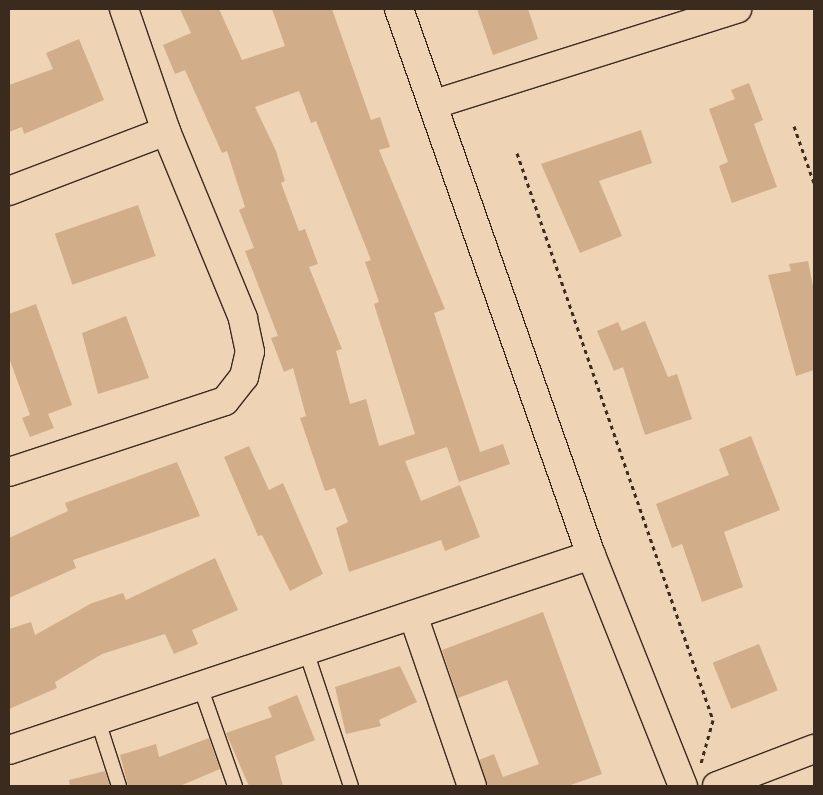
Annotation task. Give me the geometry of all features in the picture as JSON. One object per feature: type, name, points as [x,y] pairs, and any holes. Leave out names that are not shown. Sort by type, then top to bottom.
[{"type":"street","points":[[9,472],[225,401],[244,377],[250,352],[243,318],[166,130],[124,9]]},
{"type":"street","points":[[399,9],[435,104],[591,554],[682,782]]},
{"type":"street","points":[[435,104],[737,9]]},
{"type":"street","points":[[9,191],[166,130]]},
{"type":"street","points":[[9,750],[413,616],[591,554]]},
{"type":"street","points":[[413,616],[472,786]]},
{"type":"street","points":[[717,786],[814,749]]},
{"type":"lane","points":[[306,651],[350,786]]},
{"type":"lane","points":[[200,686],[235,786]]},
{"type":"lane","points":[[98,721],[119,786]]},
{"type":"path","points":[[794,126],[814,184]]},
{"type":"path","points":[[517,153],[713,720],[703,762],[682,782]]},
{"type":"building","points":[[180,9],[219,9],[242,60],[285,46],[272,9],[332,9],[371,120],[380,117],[390,147],[379,150],[445,309],[434,313],[480,452],[503,444],[510,464],[459,482],[447,447],[405,461],[421,501],[460,485],[480,537],[445,551],[441,540],[349,572],[336,528],[348,522],[335,488],[325,491],[300,418],[306,416],[293,368],[284,372],[271,338],[278,336],[245,251],[254,248],[239,210],[245,207],[227,151],[222,153],[185,70],[175,74],[163,45],[191,33]],"holes":[[[299,91],[311,123],[316,121],[371,260],[365,262],[379,302],[374,304],[415,434],[379,446],[366,399],[350,404],[336,351],[342,349],[309,267],[318,264],[305,229],[299,231],[281,183],[285,181],[276,151],[255,107]]]},
{"type":"building","points":[[477,9],[528,9],[538,39],[493,55]]},
{"type":"building","points":[[79,39],[104,100],[24,134],[22,127],[9,132],[9,85],[53,69],[46,53]]},
{"type":"building","points":[[749,83],[763,120],[754,124],[777,187],[732,203],[719,166],[728,162],[709,109],[735,99],[731,90]]},
{"type":"building","points":[[641,130],[652,163],[599,181],[622,236],[580,253],[541,164]]},
{"type":"building","points":[[138,205],[156,256],[72,285],[55,234]]},
{"type":"building","points":[[808,261],[814,291],[814,370],[796,376],[768,275],[791,271],[789,264]]},
{"type":"building","points":[[36,304],[72,405],[48,414],[54,428],[30,437],[22,418],[30,415],[9,358],[9,314]]},
{"type":"building","points":[[126,316],[149,378],[98,394],[82,333]]},
{"type":"building","points":[[645,321],[668,377],[677,374],[692,419],[645,435],[623,367],[614,371],[597,331],[618,322],[622,331]]},
{"type":"building","points":[[751,436],[780,510],[724,532],[743,587],[702,602],[682,544],[672,548],[656,504],[729,475],[719,449]]},
{"type":"building","points":[[249,446],[269,490],[283,483],[323,574],[290,591],[262,535],[258,536],[224,457]]},
{"type":"building","points":[[177,462],[200,516],[73,560],[76,568],[9,598],[9,538],[68,511],[65,503]]},
{"type":"building","points":[[215,558],[238,610],[192,630],[198,644],[174,654],[165,634],[102,654],[55,682],[57,688],[9,709],[9,629],[31,622],[35,635],[92,603],[123,593],[126,600]]},
{"type":"building","points":[[543,612],[602,774],[568,786],[487,786],[479,760],[494,754],[503,777],[539,764],[507,680],[458,698],[442,650]]},
{"type":"building","points":[[759,644],[778,690],[731,709],[713,663]]},
{"type":"building","points":[[400,666],[417,702],[379,720],[381,726],[346,734],[335,687]]},
{"type":"building","points":[[297,695],[315,740],[275,756],[283,786],[249,786],[226,733],[272,717],[268,707]]},
{"type":"building","points":[[209,738],[220,769],[180,786],[128,786],[120,755],[156,744],[159,757]]},
{"type":"building","points":[[105,771],[110,786],[70,786],[69,780]]}]
